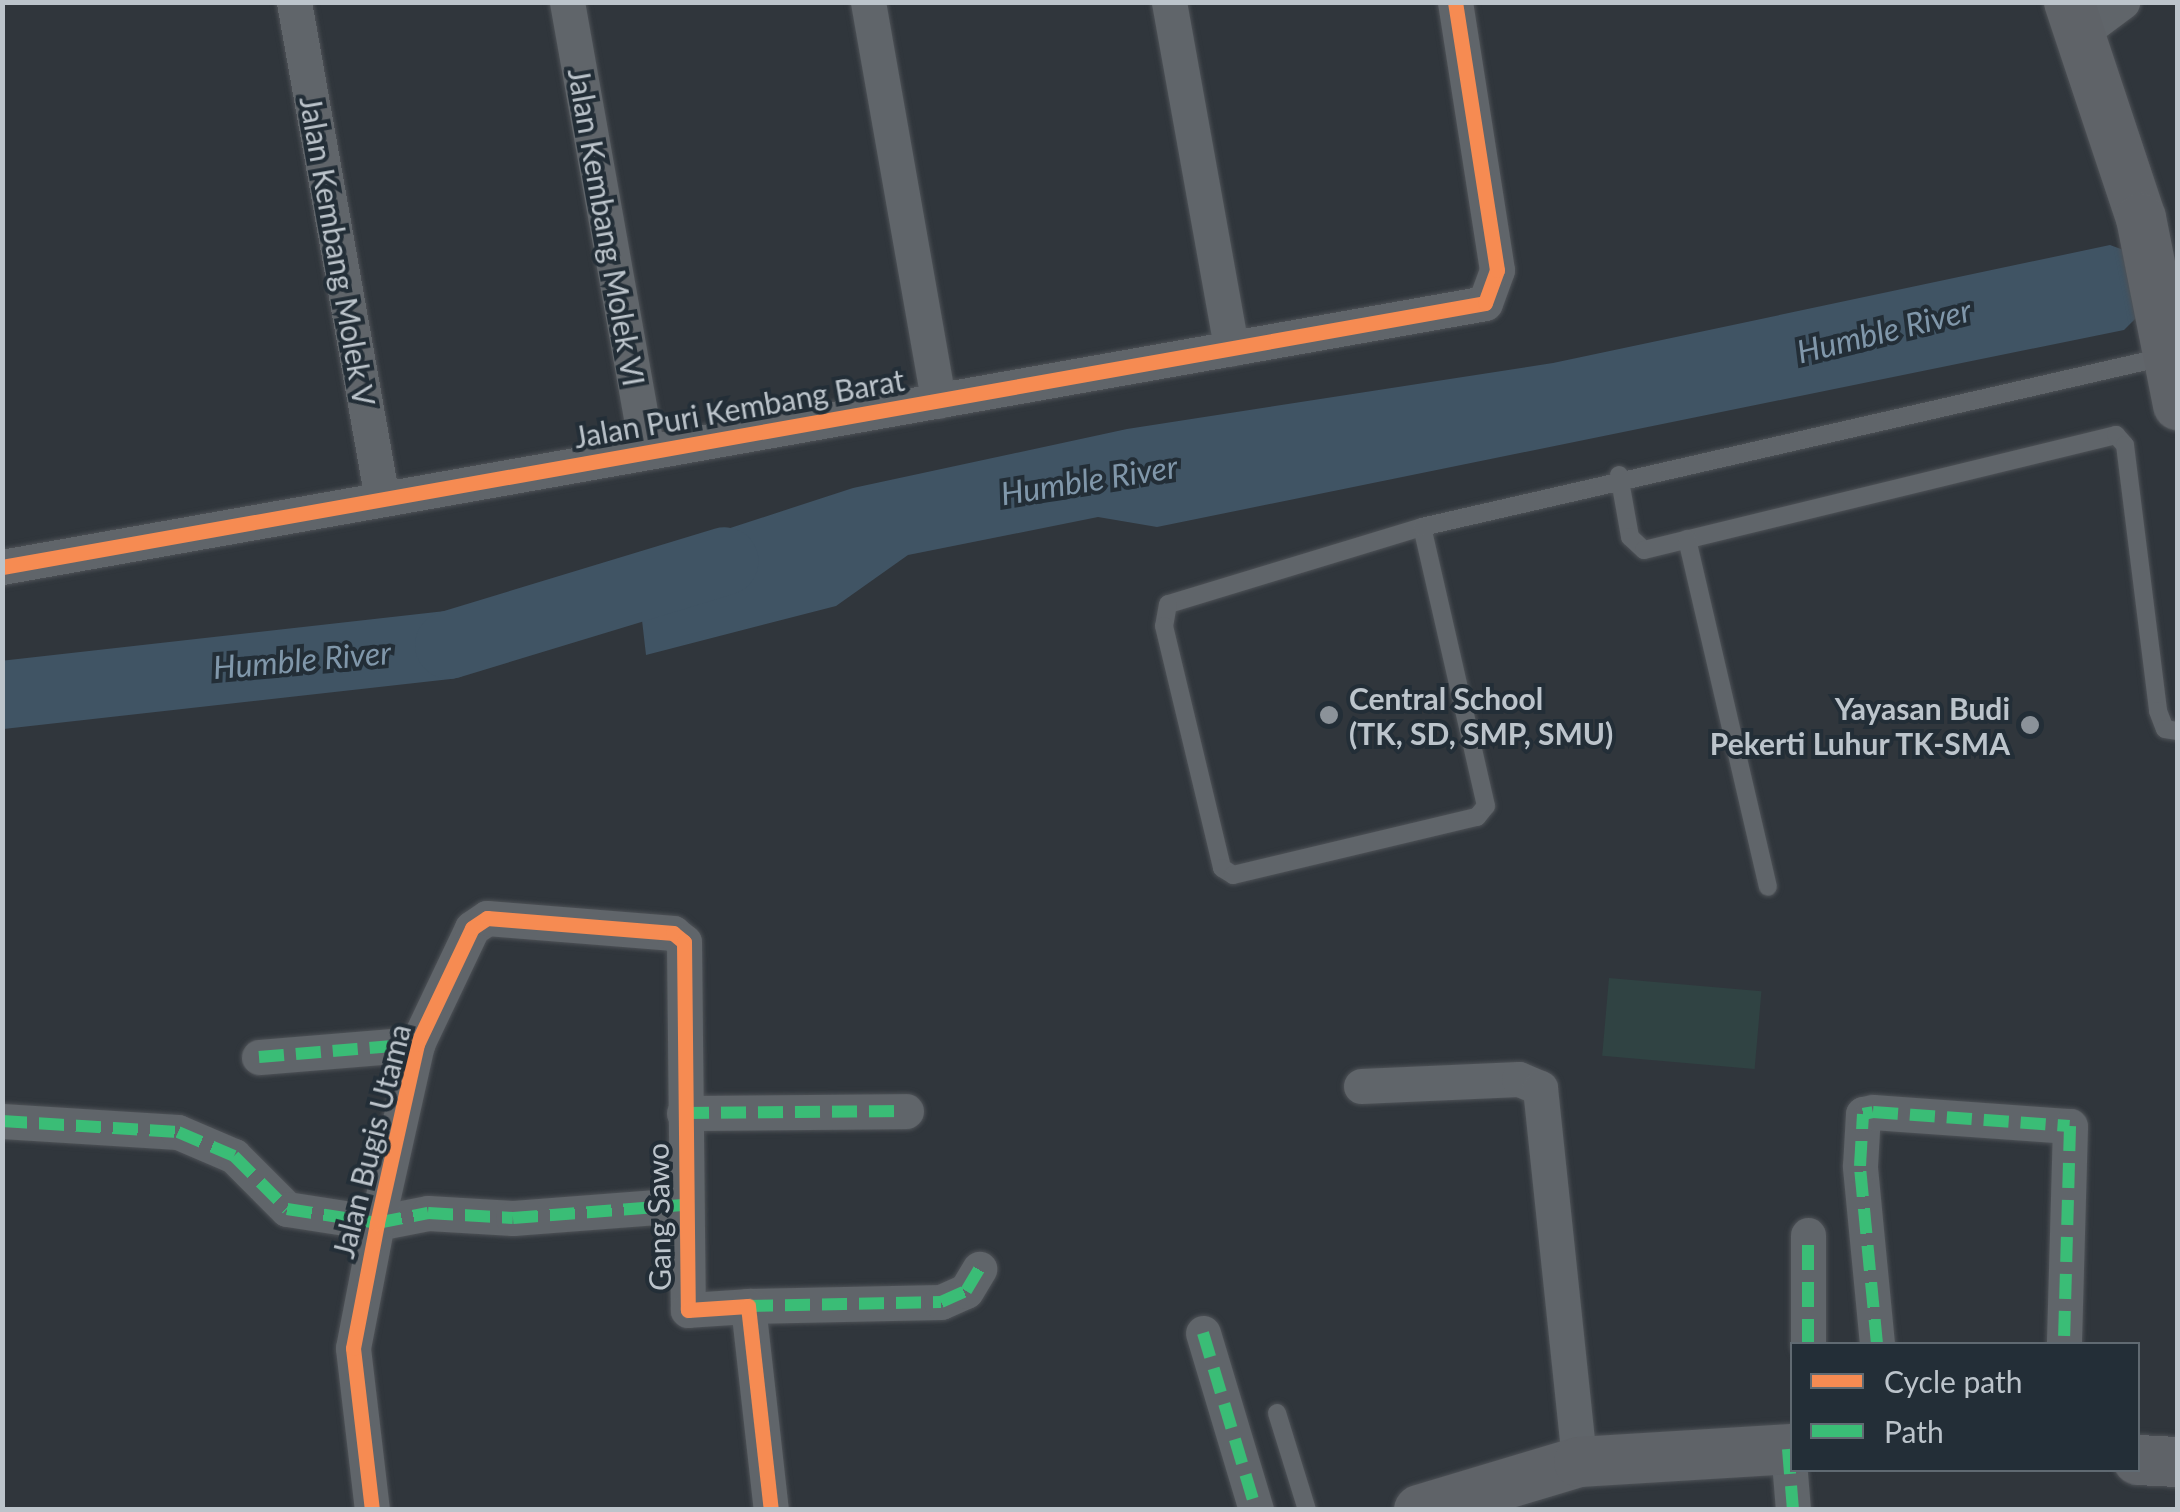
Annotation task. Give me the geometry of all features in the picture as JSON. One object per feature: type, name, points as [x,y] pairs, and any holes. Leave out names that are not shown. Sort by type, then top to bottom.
[{"type":"main road","points":[[2092,12],[2171,351],[2178,405]]},
{"type":"main road","points":[[1418,1510],[1579,1462],[1790,1449]]},
{"type":"main road","points":[[2140,1460],[2178,1462]]},
{"type":"street","name":"Jalan Kembang Molek V","points":[[294,2],[382,499]]},
{"type":"street","name":"Jalan Kembang Molek VI","points":[[568,2],[647,452]]},
{"type":"street","points":[[868,2],[938,400]]},
{"type":"street","points":[[1169,2],[1231,348]]},
{"type":"street","name":"Jalan Puri Kembang Barat","points":[[2,567],[1485,303],[1497,270],[1456,2]]},
{"type":"street","name":"Jalan Bugis Utama","points":[[372,1510],[354,1348],[417,1044],[472,928],[488,918],[680,935],[686,1038]]},
{"type":"street","name":"Gang Sawo","points":[[686,1038],[683,1205],[688,1310],[748,1306]]},
{"type":"street","points":[[258,1057],[417,1044]]},
{"type":"street","points":[[1362,1086],[1519,1079],[1540,1088],[1579,1462]]},
{"type":"street","points":[[684,1113],[906,1112]]},
{"type":"street","points":[[1876,1342],[1860,1166],[1863,1114],[1873,1112],[2070,1126],[2064,1342]]},
{"type":"street","points":[[2,1121],[178,1132],[234,1156],[287,1209],[377,1223],[428,1212],[513,1218],[683,1205]]},
{"type":"street","points":[[1808,1235],[1808,1342]]},
{"type":"street","points":[[771,1510],[748,1306],[941,1302],[966,1292],[979,1270]]},
{"type":"street","points":[[1204,1333],[1256,1510]]},
{"type":"street","points":[[1791,1472],[1793,1510]]},
{"type":"lane","points":[[1422,527],[1486,806],[1477,817],[1233,875],[1222,868],[1164,626],[1168,604],[1422,527],[1619,475],[2171,351]]},
{"type":"lane","points":[[1619,475],[1637,549],[1688,540],[2116,435],[2125,445],[2158,711],[2165,729],[2178,731]]},
{"type":"lane","points":[[1688,540],[1768,887]]},
{"type":"lane","points":[[1277,1413],[1307,1510]]},
{"type":"shaded area","points":[[1609,978],[1761,991],[1755,1069],[1602,1056]]},
{"type":"water","points":[[2110,245],[2129,252],[2143,311],[2124,330],[1157,527],[1098,517],[908,555],[836,606],[646,655],[635,559],[853,488],[1127,429],[1553,363]]},
{"type":"waterway","name":"Humble River","points":[[2,695],[449,645],[725,561]]},
{"type":"marked path","points":[[259,1057],[417,1044]]},
{"type":"marked path","points":[[684,1113],[906,1111]]},
{"type":"marked path","points":[[1877,1342],[1860,1166],[1863,1114],[1873,1112],[2070,1126],[2064,1342]]},
{"type":"marked path","points":[[2,1121],[178,1132],[234,1156],[287,1209],[377,1223],[428,1213],[513,1218],[683,1205]]},
{"type":"marked path","points":[[1808,1235],[1808,1342]]},
{"type":"marked path","points":[[748,1306],[941,1302],[966,1291],[979,1269]]},
{"type":"marked path","points":[[1203,1333],[1256,1510]]},
{"type":"marked path","points":[[1788,1449],[1793,1510]]},
{"type":"cycle path","points":[[2,567],[1485,303],[1497,270],[1455,2]]},
{"type":"cycle path","points":[[372,1510],[353,1348],[377,1223],[417,1044],[472,928],[487,918],[673,933],[684,942],[688,1310],[748,1306],[771,1510]]},
{"type":"place","name":"Central School (TK, SD, SMP, SMU)","points":[[1329,715]]},
{"type":"place","name":"Yayasan Budi Pekerti Luhur TK-SMA","points":[[2030,725]]}]
